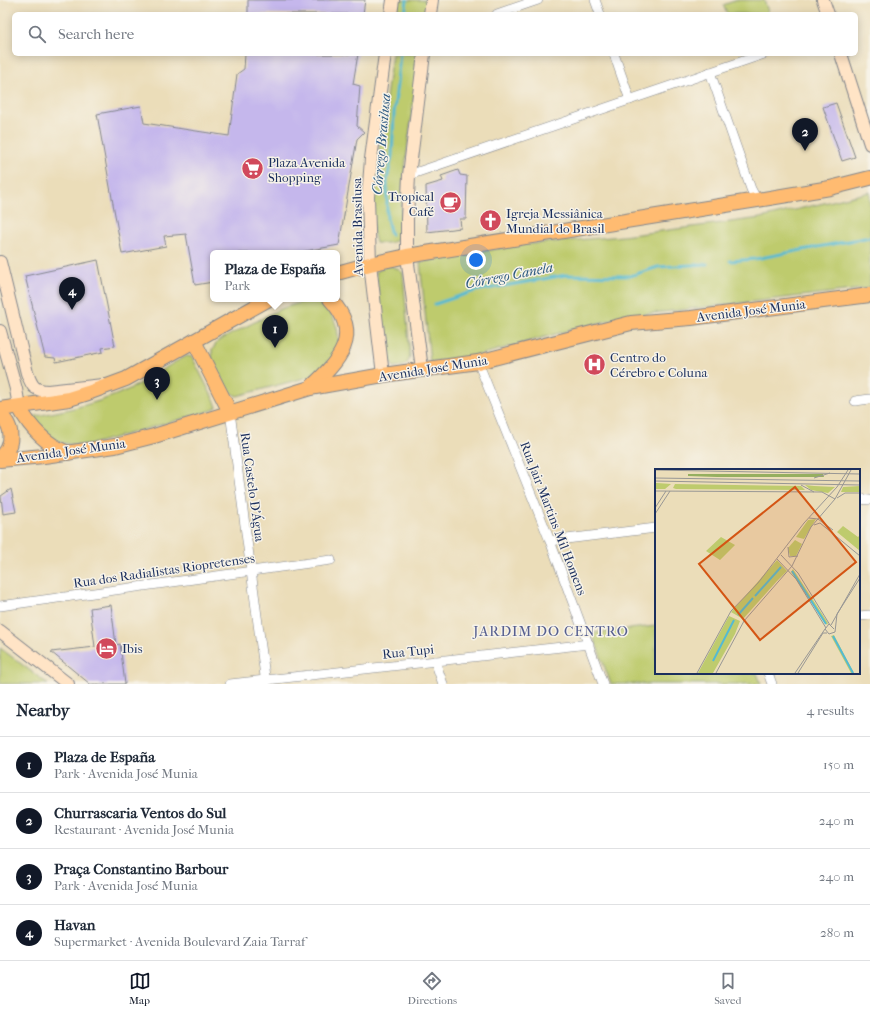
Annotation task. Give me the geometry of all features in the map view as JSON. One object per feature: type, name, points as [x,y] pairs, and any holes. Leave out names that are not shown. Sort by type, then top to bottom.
[{"type":"main road","points":[[391,12],[393,0]]},
{"type":"main road","points":[[430,12],[432,0]]},
{"type":"main road","points":[[823,0],[827,12]]},
{"type":"main road","name":"Avenida Brasilusa","points":[[383,375],[370,264],[368,197],[385,56]]},
{"type":"main road","points":[[422,369],[407,256],[409,176],[424,56]]},
{"type":"main road","points":[[841,56],[870,144]]},
{"type":"main road","points":[[340,272],[407,256],[830,188],[870,178]]},
{"type":"main road","points":[[0,262],[27,373],[32,386],[40,390],[48,391],[112,384]]},
{"type":"main road","name":"Avenida José Munia","points":[[0,459],[68,453],[122,444],[154,436],[310,388],[383,375],[478,362],[631,323],[691,318],[870,295]]},
{"type":"main road","points":[[0,410],[69,399],[88,394],[126,379],[264,302]]},
{"type":"main road","points":[[310,388],[328,371],[344,348],[346,337],[344,321],[333,302]]},
{"type":"main road","points":[[0,331],[16,389],[19,407],[31,426],[39,435],[52,445],[68,453]]},
{"type":"main road","points":[[194,341],[230,412]]},
{"type":"main road","points":[[220,391],[230,398],[249,407]]},
{"type":"main road","points":[[0,415],[9,426],[11,436],[9,448],[0,459]]},
{"type":"main road","points":[[0,631],[68,684]]},
{"type":"street","points":[[503,12],[538,0]]},
{"type":"street","points":[[595,0],[599,12]]},
{"type":"street","points":[[615,56],[630,100]]},
{"type":"street","points":[[409,176],[758,56]]},
{"type":"street","points":[[710,72],[751,189],[757,200]]},
{"type":"street","name":"Rua Jair Martins Mil Homens","points":[[478,362],[550,541],[603,684]]},
{"type":"street","points":[[855,400],[870,399]]},
{"type":"street","name":"Rua Castelo D'Água","points":[[230,412],[266,682]]},
{"type":"street","points":[[860,499],[870,500]]},
{"type":"street","points":[[550,541],[655,528]]},
{"type":"street","name":"Rua dos Radialistas Riopretenses","points":[[0,606],[332,560]]},
{"type":"street","points":[[860,616],[870,614]]},
{"type":"street","name":"Rua Tupi","points":[[230,684],[266,682],[589,644]]},
{"type":"street","points":[[435,661],[443,684]]},
{"type":"street","points":[[768,674],[772,684]]},
{"type":"green space","points":[[399,0],[428,0],[425,12],[397,12]]},
{"type":"green space","points":[[737,0],[764,0],[768,12],[726,12],[723,5]]},
{"type":"green space","points":[[392,56],[419,56],[403,185],[400,235],[396,241],[376,243],[373,231],[372,200]]},
{"type":"green space","points":[[870,192],[870,288],[628,316],[570,330],[476,356],[430,362],[420,262],[519,245],[623,236],[761,218]]},
{"type":"green space","points":[[390,266],[403,273],[410,356],[405,365],[394,367],[387,359],[376,272],[384,267]]},
{"type":"green space","points":[[302,302],[317,302],[323,305],[333,317],[338,332],[338,347],[335,354],[318,372],[312,376],[237,396],[233,394],[226,387],[212,358],[212,350],[218,341],[280,309]]},
{"type":"green space","points":[[187,356],[192,357],[215,402],[217,407],[213,410],[92,444],[81,445],[58,442],[48,436],[31,417],[77,407],[112,397],[139,384]]},
{"type":"green space","points":[[655,626],[655,674],[757,674],[761,684],[611,684],[592,633]]},
{"type":"green space","points":[[0,648],[48,684],[0,684]]},
{"type":"building","points":[[248,0],[365,0],[363,12],[248,12]]},
{"type":"building","name":"Plaza Avenida Shopping","points":[[245,56],[358,56],[353,84],[360,86],[357,126],[364,132],[357,139],[339,245],[312,250],[210,250],[210,282],[195,285],[186,234],[164,236],[166,246],[122,254],[97,114],[141,106],[144,123],[229,136],[237,74],[244,69]]},
{"type":"building","points":[[836,103],[855,157],[842,161],[823,107]]},
{"type":"building","points":[[458,170],[460,175],[467,176],[466,219],[460,219],[461,228],[427,232],[426,186],[443,181],[441,176]]},
{"type":"building","points":[[98,260],[115,346],[102,348],[103,352],[56,362],[55,358],[45,357],[25,276]]},
{"type":"building","points":[[11,489],[16,512],[3,514],[1,496]]},
{"type":"building","points":[[111,605],[116,645],[120,644],[125,684],[90,684],[51,652],[95,647],[90,608]]},
{"type":"waterway","name":"Córrego Brasilusa","points":[[405,12],[407,0]]},
{"type":"waterway","name":"Córrego Brasilusa","points":[[391,235],[387,219],[387,180],[392,156],[394,113],[400,56]]},
{"type":"waterway","name":"Córrego Canela","points":[[730,261],[755,259],[870,237]]},
{"type":"waterway","name":"Córrego Canela","points":[[435,304],[475,291],[566,275],[630,276],[658,267],[707,264]]},
{"type":"place","name":"Churrascaria Ventos do Sul","points":[[805,151]]},
{"type":"place","name":"Plaza Avenida Shopping","points":[[252,169]]},
{"type":"place","name":"Tropical Café","points":[[450,203]]},
{"type":"place","name":"Igreja Messiânica Mundial do Brasil","points":[[490,220]]},
{"type":"place","name":"Havan","points":[[72,310]]},
{"type":"place","name":"Plaza de España","points":[[275,348]]},
{"type":"place","name":"Centro do Cérebro e Coluna","points":[[594,364]]},
{"type":"place","name":"Praça Constantino Barbour","points":[[157,400]]},
{"type":"place","name":"Ibis","points":[[107,648]]},
{"type":"district","name":"JARDIM DO CENTRO","points":[[551,631]]}]
